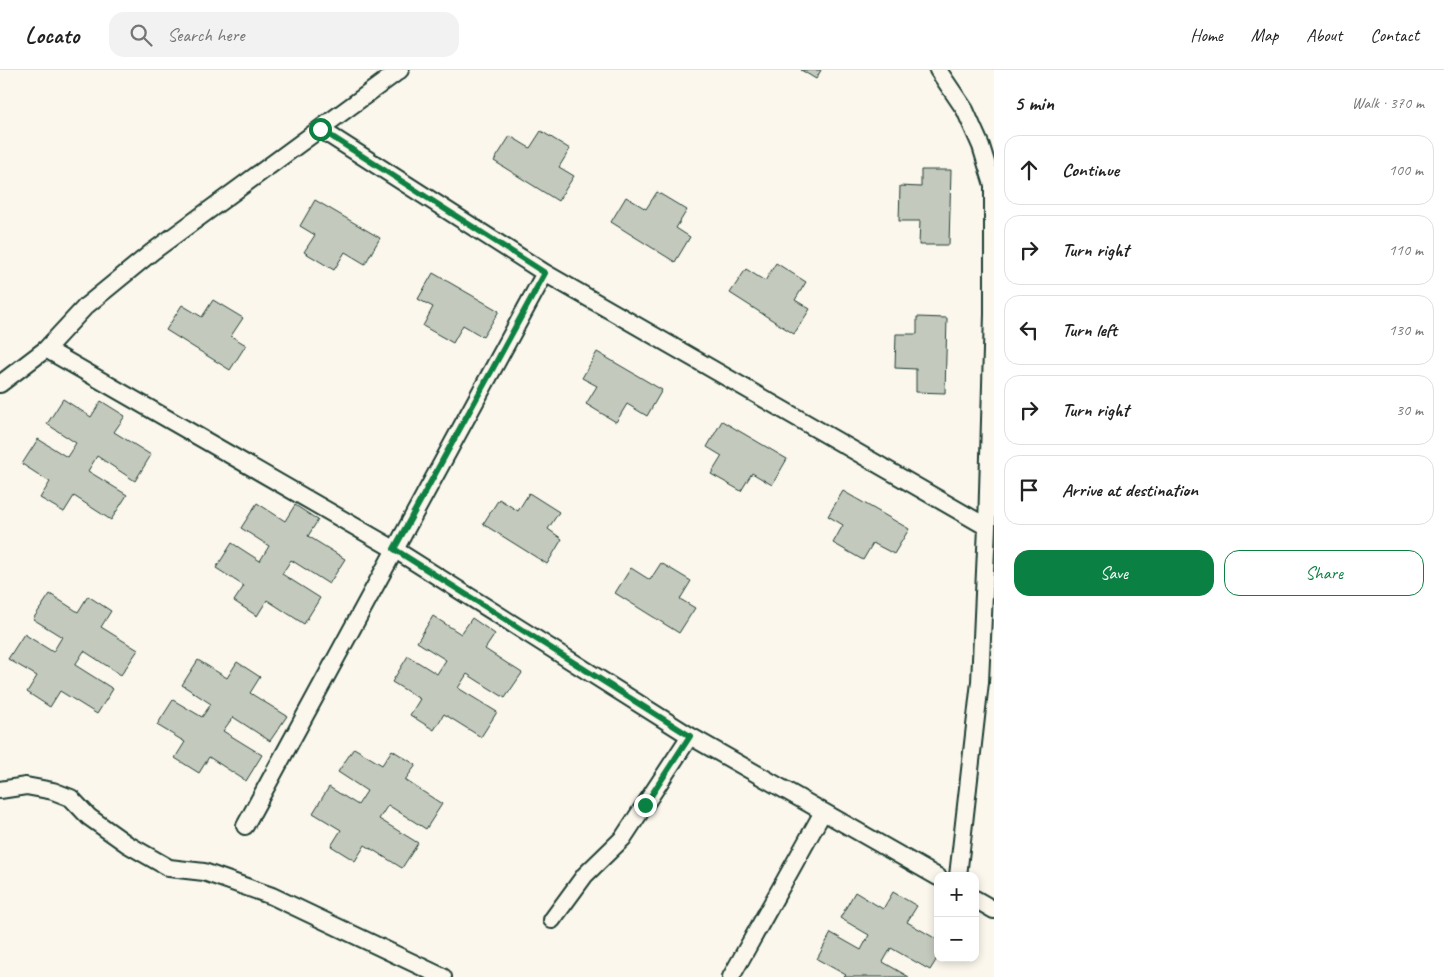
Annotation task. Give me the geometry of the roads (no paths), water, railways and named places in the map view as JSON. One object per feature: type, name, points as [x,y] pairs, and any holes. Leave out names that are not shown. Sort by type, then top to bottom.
[{"type":"street","points":[[0,384],[46,349],[86,306],[152,252],[400,70]]},
{"type":"street","points":[[938,70],[965,110],[981,146],[993,185],[994,314],[988,527],[987,682],[959,872]]},
{"type":"street","points":[[320,129],[545,273],[988,527]]},
{"type":"street","points":[[245,826],[545,273]]},
{"type":"street","points":[[46,349],[394,549],[690,736],[934,875]]},
{"type":"street","points":[[552,920],[585,875],[623,838],[690,736]]},
{"type":"street","points":[[0,790],[26,786],[54,791],[71,798],[89,817],[127,844],[170,868],[204,872],[272,896],[443,977]]},
{"type":"street","points":[[731,977],[824,812]]},
{"type":"street","points":[[979,901],[994,910]]}]
